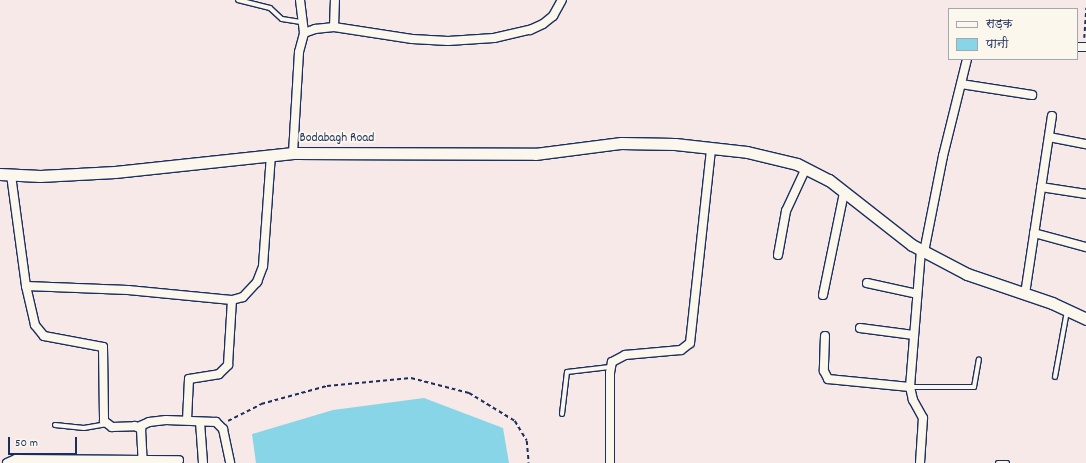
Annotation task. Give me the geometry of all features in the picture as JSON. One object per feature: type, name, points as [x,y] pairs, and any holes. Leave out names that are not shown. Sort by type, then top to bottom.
[{"type":"street","points":[[293,153],[299,52],[304,33],[301,22],[300,0]]},
{"type":"street","points":[[334,27],[335,0]]},
{"type":"street","points":[[304,33],[315,29],[334,27],[412,39],[448,41],[494,38],[530,30],[543,24],[553,16],[562,0]]},
{"type":"street","points":[[920,463],[923,418],[913,400],[910,387],[922,251],[967,60]]},
{"type":"street","points":[[961,84],[1032,95]]},
{"type":"street","points":[[1025,294],[1052,116]]},
{"type":"street","points":[[1049,137],[1086,144]]},
{"type":"street","name":"Bodabagh Road","points":[[5,174],[40,176],[115,172],[293,153],[520,154],[566,152],[609,143],[675,144],[708,149],[747,152],[806,168],[828,180],[922,251],[967,274],[1025,294],[1086,319]]},
{"type":"street","points":[[610,463],[610,367],[612,362],[620,357],[681,350],[689,346],[708,149]]},
{"type":"street","points":[[26,286],[128,290],[232,300],[243,297],[250,291],[262,266],[271,155]]},
{"type":"street","points":[[778,255],[786,211],[806,168]]},
{"type":"street","points":[[5,174],[26,286],[35,325],[40,333],[103,347],[106,424],[138,427],[158,421],[187,420],[216,422],[221,425],[230,463]]},
{"type":"street","points":[[1041,187],[1086,194]]},
{"type":"street","points":[[823,295],[844,193]]},
{"type":"street","points":[[1034,233],[1086,247]]},
{"type":"street","points":[[867,283],[918,294]]},
{"type":"street","points":[[187,420],[189,379],[220,374],[228,365],[232,300]]},
{"type":"street","points":[[860,328],[914,336]]},
{"type":"street","points":[[825,336],[824,371],[828,379],[910,387]]},
{"type":"street","points":[[200,422],[203,463]]},
{"type":"street","points":[[138,427],[143,436],[143,462]]},
{"type":"street","points":[[7,463],[16,459],[143,462],[179,460]]},
{"type":"lane","points":[[238,0],[270,8],[282,19],[301,22]]},
{"type":"lane","points":[[1055,377],[1067,310]]},
{"type":"lane","points":[[910,387],[974,387],[979,359]]},
{"type":"lane","points":[[562,414],[567,372],[610,367]]},
{"type":"lane","points":[[55,425],[84,428],[106,424]]},
{"type":"lane","points":[[998,463],[1007,463]]},
{"type":"path","points":[[1082,47],[1086,8]]},
{"type":"path","points":[[221,425],[261,404],[327,386],[411,378],[468,393],[515,421],[527,441],[529,463]]},
{"type":"water","points":[[424,398],[503,428],[509,463],[256,463],[252,434],[333,410]]}]
